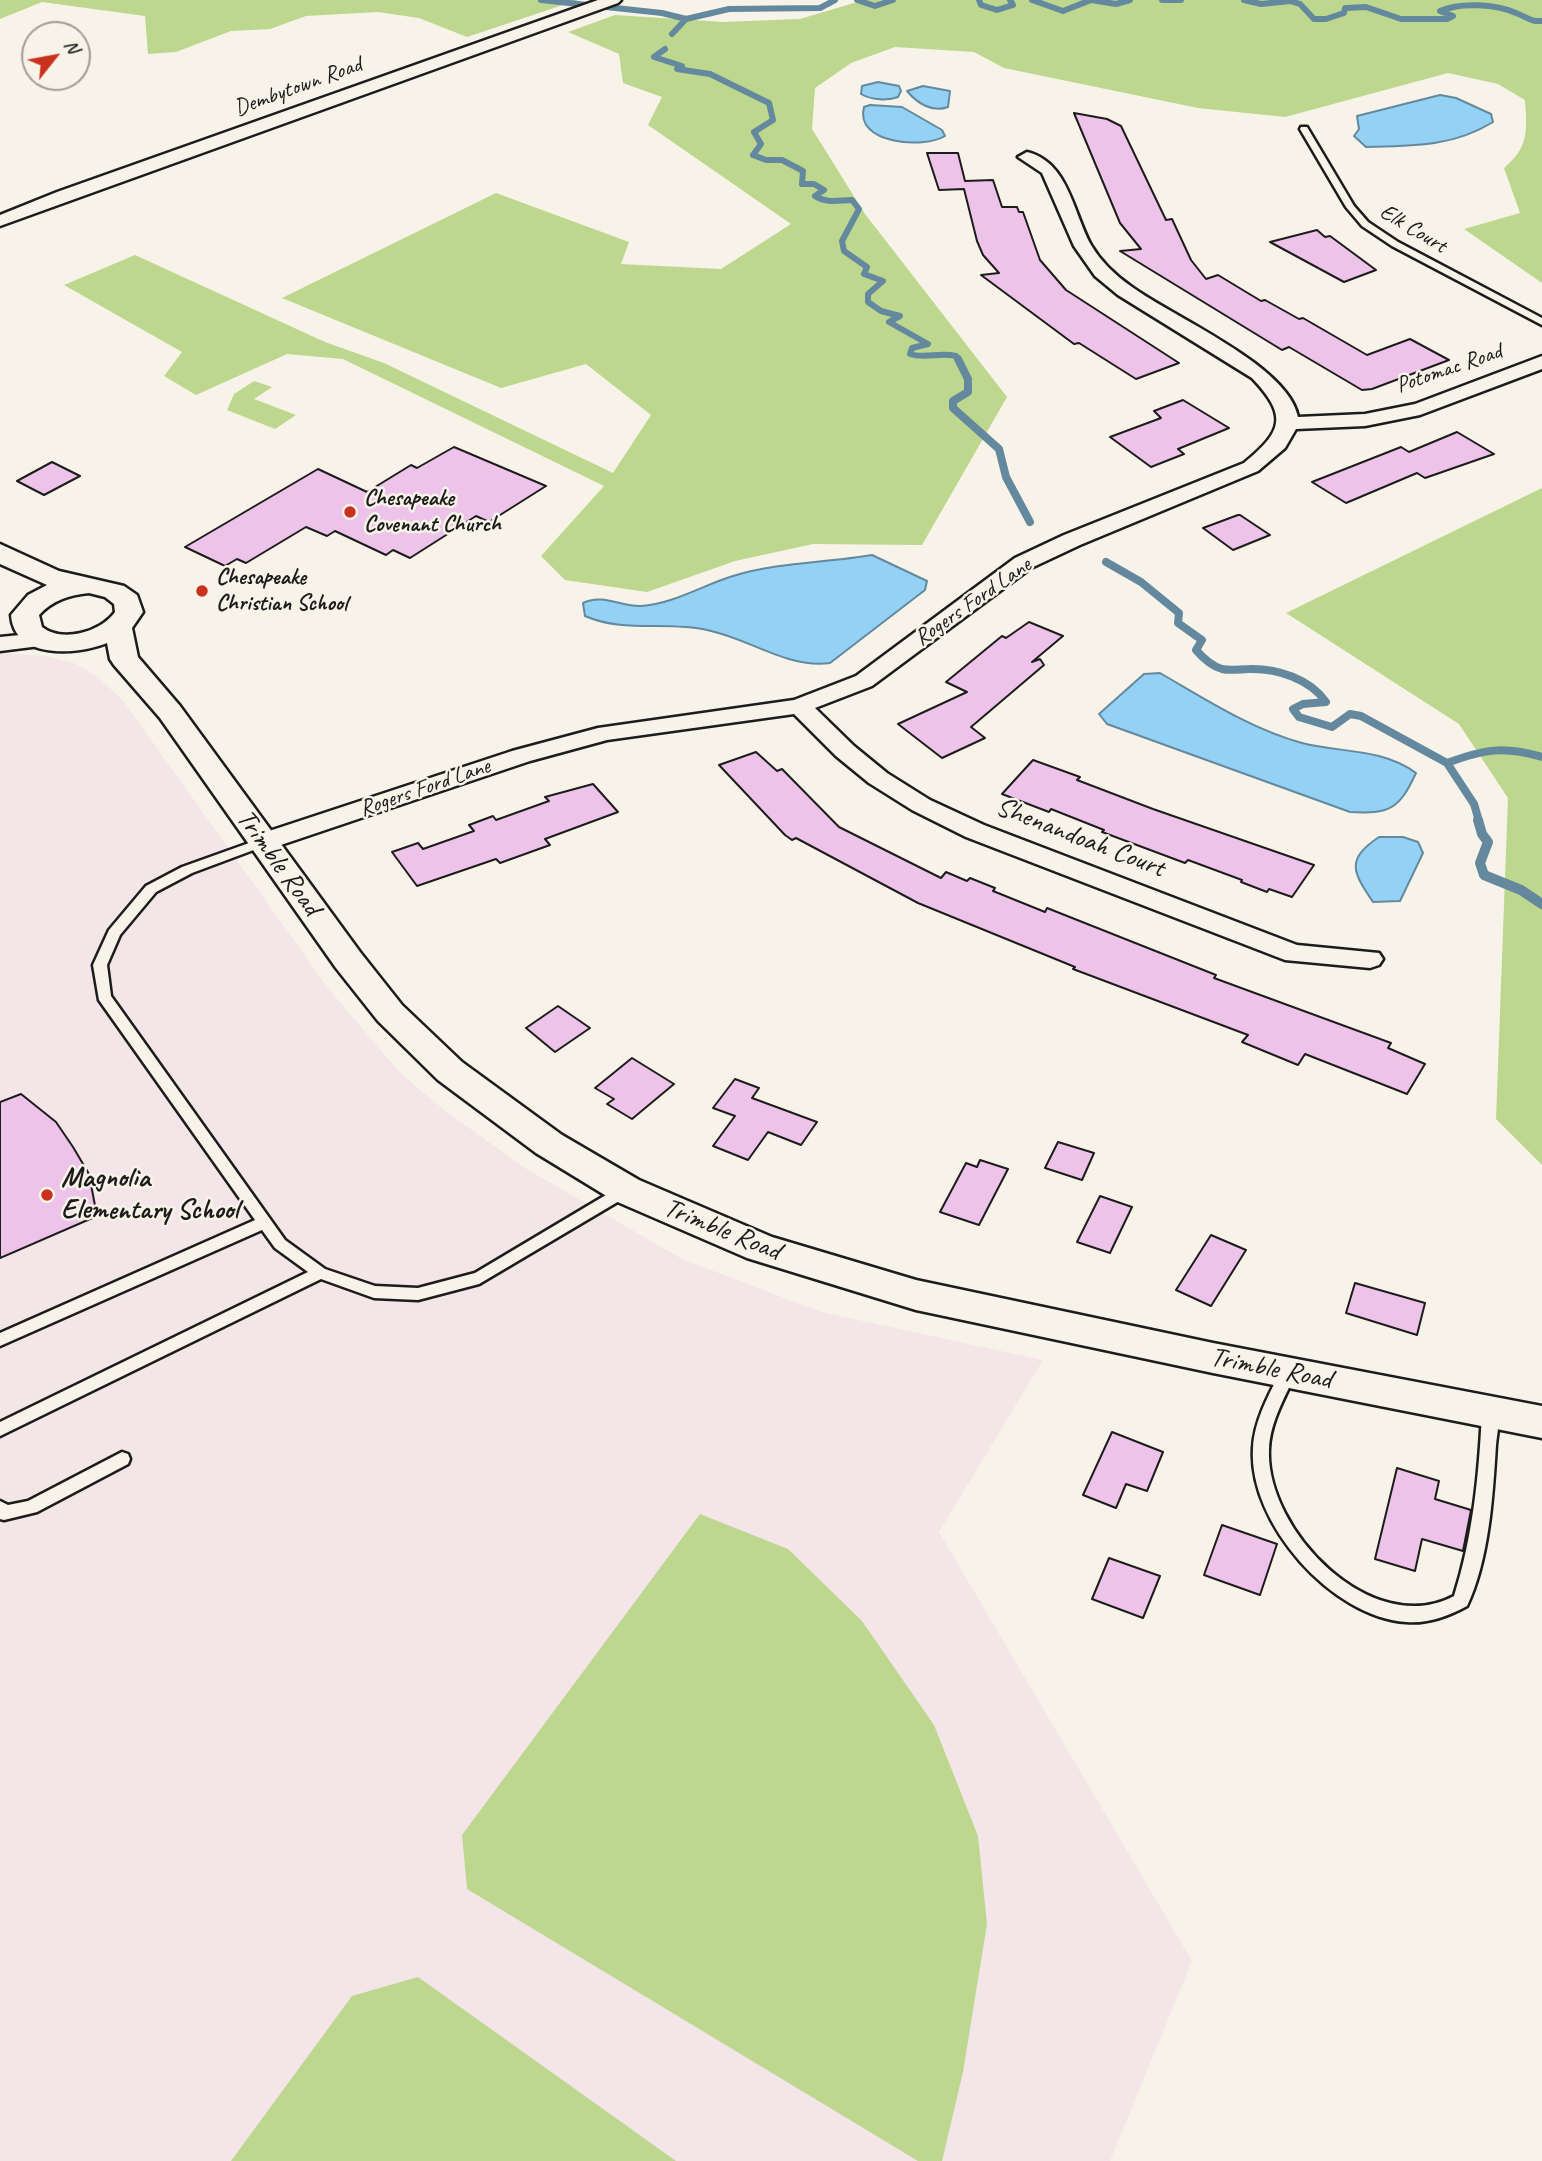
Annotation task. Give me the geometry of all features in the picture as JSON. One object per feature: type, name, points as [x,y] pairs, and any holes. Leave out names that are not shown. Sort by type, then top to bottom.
[{"type":"street","name":"Dembytown Road","points":[[0,221],[74,192],[611,1]]},
{"type":"street","points":[[1027,157],[1049,170],[1083,246],[1102,272],[1125,291],[1259,374],[1276,391],[1288,412],[1288,423]]},
{"type":"street","name":"Potomac Road","points":[[1288,423],[1365,420],[1420,409],[1542,362]]},
{"type":"street","name":"Rogers Ford Lane","points":[[264,842],[521,755],[606,733],[799,706],[864,681],[1023,563],[1072,540],[1251,467],[1275,450],[1288,432],[1288,423]]},
{"type":"street","points":[[0,552],[23,568],[58,581],[106,587],[118,592],[127,600],[130,609],[121,644],[111,658],[71,644],[40,640],[0,644]]},
{"type":"street","points":[[23,568],[27,611],[25,625],[30,633],[40,640]]},
{"type":"street","points":[[0,630],[55,591],[89,585]]},
{"type":"street","name":"Trimble Road","points":[[121,644],[381,1002],[450,1071],[549,1144],[626,1190],[760,1248],[916,1295],[1288,1373],[1542,1422]]},
{"type":"street","name":"Shenandoah Court","points":[[799,706],[878,779],[921,805],[975,831],[1294,954],[1370,960]]},
{"type":"lane","name":"Elk Court","points":[[1304,129],[1350,208],[1365,224],[1395,244],[1542,322]]},
{"type":"lane","points":[[264,842],[187,870],[151,889],[114,933],[100,965],[104,997],[280,1244],[320,1273],[374,1292],[418,1294],[479,1278],[626,1190]]},
{"type":"lane","points":[[0,1340],[265,1222]]},
{"type":"lane","points":[[0,1429],[320,1273]]},
{"type":"lane","points":[[1288,1373],[1266,1423],[1260,1457],[1277,1514],[1296,1548],[1335,1583],[1371,1604],[1400,1614],[1445,1610],[1461,1601],[1480,1534],[1487,1484],[1490,1412]]},
{"type":"lane","points":[[0,1508],[4,1513],[31,1507],[122,1459]]},
{"type":"shaded area","points":[[0,653],[46,656],[74,663],[98,677],[124,702],[328,988],[400,1073],[448,1113],[525,1168],[682,1259],[821,1312],[1043,1360],[939,1532],[1192,1961],[1110,2161],[0,2161]]},
{"type":"green space","points":[[0,0],[578,0],[467,37],[419,18],[378,12],[306,16],[270,29],[231,31],[176,52],[148,54],[145,16],[42,2],[0,19]]},
{"type":"green space","points":[[864,0],[1542,0],[1542,283],[1464,229],[1520,213],[1504,168],[1518,153],[1525,138],[1525,100],[1498,84],[1448,73],[1285,117],[1198,108],[1004,68],[974,52],[895,47],[851,63],[815,88],[812,129],[865,214],[1007,397],[922,545],[813,544],[735,561],[647,592],[565,580],[541,556],[604,486],[343,359],[287,354],[196,395],[164,376],[182,352],[64,285],[135,255],[325,342],[384,363],[613,473],[651,415],[586,364],[501,388],[282,298],[496,193],[629,242],[621,264],[721,269],[791,224],[648,125],[662,97],[623,83],[619,54],[568,32],[615,15],[723,22],[800,19]]},
{"type":"green space","points":[[254,381],[272,387],[254,399],[296,415],[275,429],[227,410],[234,394]]},
{"type":"green space","points":[[1542,488],[1542,1165],[1496,1119],[1508,798],[1459,724],[1286,613]]},
{"type":"green space","points":[[700,1514],[788,1549],[862,1621],[934,1725],[978,1836],[987,1924],[963,2072],[942,2161],[918,2161],[467,1889],[462,1835]]},
{"type":"green space","points":[[418,1977],[676,2161],[231,2161],[352,1996]]},
{"type":"water","points":[[878,82],[899,86],[901,91],[898,97],[880,99],[861,94],[862,86]]},
{"type":"water","points":[[923,86],[950,91],[948,107],[936,109],[925,106],[907,91]]},
{"type":"water","points":[[1440,95],[1456,98],[1491,114],[1493,122],[1463,136],[1431,144],[1366,147],[1354,136],[1359,129],[1357,116]]},
{"type":"water","points":[[864,107],[902,107],[942,130],[945,136],[935,140],[908,142],[880,136],[869,129],[864,119]]},
{"type":"water","points":[[872,555],[927,581],[925,590],[830,663],[799,662],[707,630],[676,626],[630,626],[585,616],[583,603],[590,600],[634,606],[653,605],[750,571]]},
{"type":"water","points":[[1160,673],[1265,730],[1302,743],[1375,755],[1416,773],[1404,795],[1391,807],[1374,812],[1350,812],[1107,724],[1099,714],[1144,674]]},
{"type":"water","points":[[1379,837],[1403,837],[1418,842],[1423,853],[1400,901],[1373,902],[1357,874],[1357,860],[1361,853]]},
{"type":"building","points":[[1074,113],[1107,119],[1121,126],[1166,220],[1172,219],[1191,260],[1206,279],[1218,275],[1261,301],[1265,300],[1299,319],[1303,318],[1367,355],[1410,339],[1449,360],[1372,389],[1362,390],[1289,347],[1282,350],[1120,251],[1141,249],[1120,223]]},
{"type":"building","points":[[927,153],[958,153],[965,181],[993,180],[1002,207],[1017,207],[1019,212],[1023,212],[1040,260],[1066,290],[1179,363],[1136,379],[1079,343],[1074,344],[981,275],[999,273],[983,255],[977,241],[964,189],[939,190]]},
{"type":"building","points":[[1317,230],[1325,237],[1330,236],[1376,270],[1344,282],[1270,242]]},
{"type":"building","points":[[1183,400],[1229,428],[1178,449],[1184,454],[1151,467],[1110,437],[1161,418],[1154,411]]},
{"type":"building","points":[[1457,432],[1494,454],[1425,478],[1417,473],[1346,503],[1312,482],[1401,447],[1409,452]]},
{"type":"building","points":[[454,447],[546,486],[489,522],[476,516],[410,558],[393,550],[386,555],[335,531],[327,536],[306,527],[246,563],[237,559],[225,566],[185,547],[318,469],[367,492],[411,465],[417,468]]},
{"type":"building","points":[[52,462],[80,476],[44,495],[17,481]]},
{"type":"building","points":[[1238,515],[1270,535],[1233,550],[1203,528]]},
{"type":"building","points":[[1029,622],[1063,636],[1032,662],[1040,659],[1044,665],[971,727],[985,738],[942,758],[898,724],[967,692],[946,682],[1002,636],[1006,638]]},
{"type":"building","points":[[756,752],[777,771],[782,769],[839,827],[941,878],[946,872],[967,881],[970,878],[995,888],[993,891],[1045,912],[1047,908],[1216,975],[1214,978],[1391,1043],[1388,1048],[1425,1064],[1407,1094],[1305,1054],[1298,1065],[1242,1042],[1248,1035],[1073,969],[1075,967],[918,903],[796,838],[792,840],[785,835],[719,765]]},
{"type":"building","points":[[1033,760],[1153,809],[1314,865],[1292,897],[1269,889],[1267,892],[1188,860],[1185,863],[1102,832],[1104,830],[1051,809],[1049,812],[1002,794]]},
{"type":"building","points":[[593,784],[618,812],[545,839],[550,845],[500,863],[496,859],[417,886],[392,852],[418,843],[423,849],[474,831],[469,825],[493,816],[496,820],[549,801],[545,797]]},
{"type":"building","points":[[558,1006],[590,1028],[555,1052],[526,1028]]},
{"type":"building","points":[[632,1058],[674,1084],[632,1119],[607,1104],[614,1099],[595,1088]]},
{"type":"building","points":[[735,1079],[759,1088],[752,1098],[817,1122],[801,1145],[768,1132],[748,1160],[713,1146],[735,1116],[713,1108]]},
{"type":"building","name":"Magnolia Elementary School","points":[[21,1094],[56,1122],[73,1147],[89,1174],[97,1216],[0,1258],[0,1102]]},
{"type":"building","points":[[1058,1142],[1094,1153],[1082,1180],[1045,1168]]},
{"type":"building","points":[[980,1160],[1008,1169],[979,1225],[940,1212],[966,1163],[977,1167]]},
{"type":"building","points":[[1100,1196],[1132,1207],[1110,1253],[1077,1242]]},
{"type":"building","points":[[1211,1235],[1246,1250],[1211,1306],[1176,1290]]},
{"type":"building","points":[[1355,1283],[1425,1303],[1417,1335],[1346,1313]]},
{"type":"building","points":[[1112,1432],[1163,1452],[1147,1491],[1126,1484],[1116,1508],[1083,1495]]},
{"type":"building","points":[[1397,1468],[1439,1481],[1435,1499],[1471,1510],[1463,1551],[1422,1539],[1415,1571],[1375,1559]]},
{"type":"building","points":[[1222,1525],[1277,1544],[1260,1595],[1204,1575]]},
{"type":"building","points":[[1109,1558],[1160,1576],[1143,1618],[1092,1599]]},
{"type":"waterway","points":[[541,0],[662,13],[686,19]]},
{"type":"waterway","points":[[686,19],[729,9],[820,8],[835,0]]},
{"type":"waterway","points":[[857,0],[875,6],[893,0]]},
{"type":"waterway","points":[[979,0],[981,5],[997,10],[1013,5],[1010,0]]},
{"type":"waterway","points":[[1032,0],[1063,11],[1091,0],[1116,4],[1130,0]]},
{"type":"waterway","points":[[1162,0],[1181,0]]},
{"type":"waterway","points":[[1244,0],[1261,4],[1290,1],[1300,4],[1314,19],[1326,19],[1344,13],[1345,8],[1366,7],[1401,19],[1447,19],[1453,16],[1440,11],[1458,6],[1478,5],[1542,21]]},
{"type":"waterway","points":[[672,34],[686,19]]},
{"type":"waterway","points":[[665,49],[654,57],[682,66],[677,69],[710,74],[769,103],[773,120],[754,132],[761,144],[753,155],[766,160],[782,160],[803,171],[802,184],[814,184],[824,190],[815,196],[833,201],[852,200],[859,209],[842,241],[844,251],[867,267],[864,274],[883,281],[868,294],[868,302],[881,311],[900,316],[889,322],[928,344],[912,348],[910,354],[950,355],[956,356],[959,361]]},
{"type":"waterway","points":[[959,361],[968,379],[968,392],[953,401],[953,408],[999,449],[1006,477],[1030,522]]},
{"type":"waterway","points":[[1106,562],[1141,582],[1179,613],[1178,623],[1202,640],[1196,650],[1211,664],[1225,670],[1271,670],[1311,687],[1326,702],[1303,704],[1293,709],[1299,717],[1332,727],[1350,714],[1361,716],[1447,763]]},
{"type":"waterway","points":[[1447,763],[1472,755],[1505,750],[1542,757]]},
{"type":"waterway","points":[[1447,763],[1474,804],[1479,821]]},
{"type":"waterway","points":[[1478,820],[1482,834],[1488,842],[1480,863],[1484,875],[1521,890],[1542,904]]},
{"type":"place","name":"Chesapeake Covenant Church","points":[[350,512]]},
{"type":"place","name":"Chesapeake Christian School","points":[[202,591]]},
{"type":"place","name":"Magnolia Elementary School","points":[[47,1195]]}]
